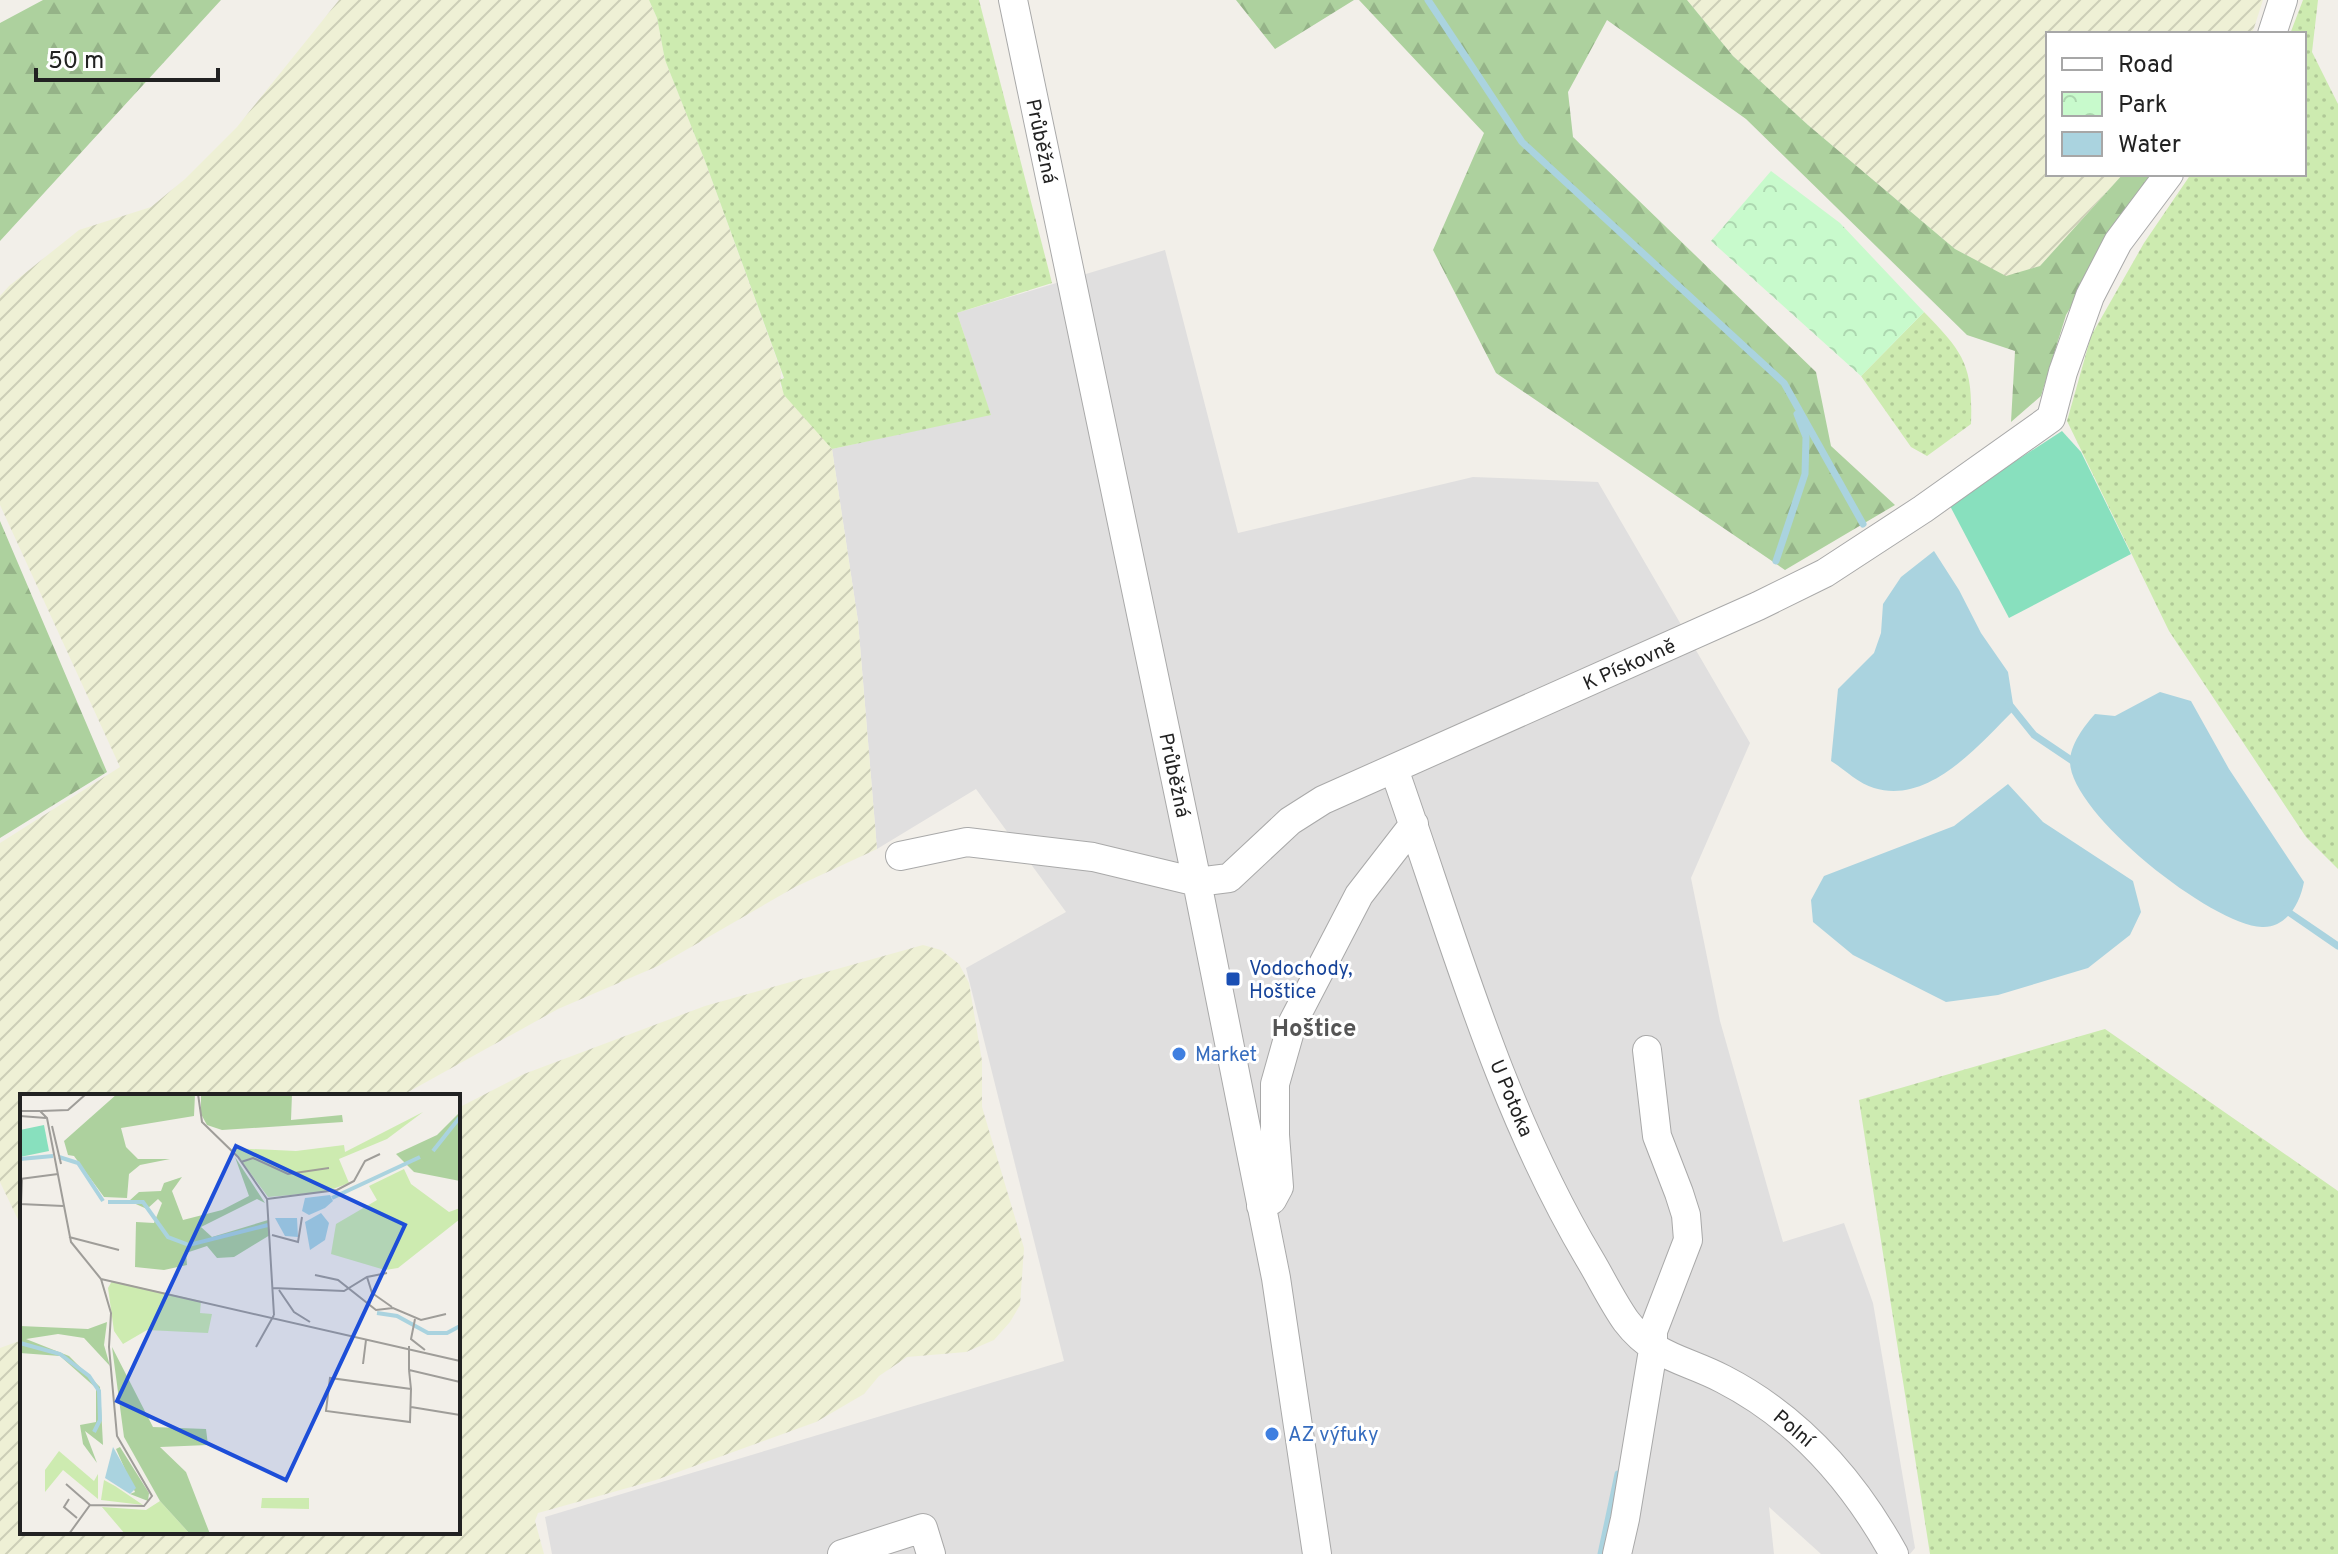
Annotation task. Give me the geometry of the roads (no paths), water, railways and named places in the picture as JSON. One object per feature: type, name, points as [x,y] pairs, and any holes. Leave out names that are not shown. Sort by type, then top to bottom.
[{"type":"street","name":"Průběžná","points":[[1013,0],[1197,882],[1276,1278],[1317,1554]]},
{"type":"street","points":[[2273,32],[2283,0]]},
{"type":"street","name":"K Pískovně","points":[[1197,882],[1229,878],[1290,821],[1323,800],[1804,584],[1923,509],[2051,418],[2063,372],[2090,296],[2118,242],[2168,176]]},
{"type":"street","name":"U Potoka","points":[[1394,769],[1494,1057],[1556,1203],[1626,1321],[1653,1350]]},
{"type":"street","points":[[1261,1206],[1272,1200],[1279,1187],[1275,1084],[1292,1024],[1359,895],[1414,824]]},
{"type":"street","points":[[900,856],[967,842],[1093,857],[1197,882]]},
{"type":"street","points":[[1617,1554],[1653,1350],[1653,1331],[1688,1240],[1686,1215],[1657,1136],[1647,1050]]},
{"type":"street","name":"Polní","points":[[1653,1350],[1722,1379],[1768,1406],[1815,1445],[1873,1516],[1894,1554]]},
{"type":"street","points":[[842,1554],[923,1528],[931,1554]]},
{"type":"water","points":[[1934,551],[1981,633],[2008,672],[2014,710],[1969,755],[1933,780],[1914,788],[1894,791],[1874,788],[1831,761],[1838,689],[1874,653],[1881,633],[1883,604],[1901,577]]},
{"type":"water","points":[[2160,692],[2191,701],[2229,769],[2304,882],[2296,906],[2279,923],[2262,927],[2239,921],[2180,888],[2118,837],[2076,784],[2070,762],[2072,749],[2095,714],[2115,716]]},
{"type":"water","points":[[2008,784],[2043,822],[2133,881],[2141,912],[2130,935],[2088,968],[1998,995],[1946,1002],[1853,955],[1813,922],[1811,900],[1824,876],[1954,826]]},
{"type":"waterway","points":[[1428,0],[1522,142],[1784,383],[1863,524]]},
{"type":"waterway","points":[[1776,561],[1805,474],[1806,437],[1797,414]]},
{"type":"waterway","points":[[2009,704],[2034,735],[2077,764]]},
{"type":"waterway","points":[[2284,909],[2338,946]]},
{"type":"waterway","points":[[1601,1554],[1618,1474]]},
{"type":"place","name":"Vodochody, Hoštice","points":[[1233,979]]},
{"type":"place","name":"Market","points":[[1179,1054]]},
{"type":"place","name":"AZ výfuky","points":[[1272,1434]]},
{"type":"district","name":"Hoštice","points":[[1314,1028]]}]
